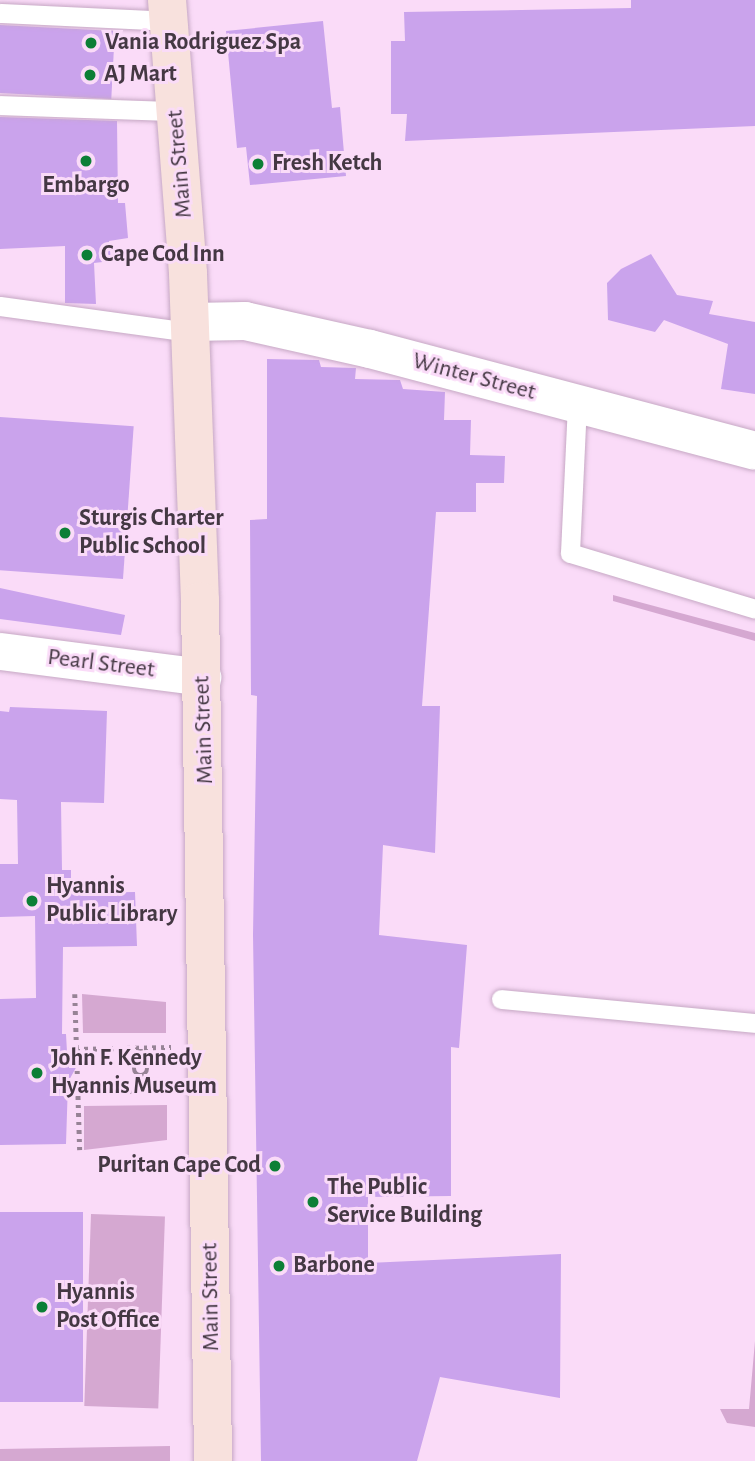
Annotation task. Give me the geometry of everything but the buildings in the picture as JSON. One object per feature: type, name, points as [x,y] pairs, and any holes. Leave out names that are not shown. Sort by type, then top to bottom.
[{"type":"main road","name":"Main Street","points":[[167,10],[190,327],[202,677],[213,1461]]},
{"type":"street","name":"Winter Street","points":[[190,327],[257,324],[755,451]]},
{"type":"street","name":"Pearl Street","points":[[0,651],[202,677]]},
{"type":"lane","points":[[0,13],[167,10]]},
{"type":"lane","points":[[0,105],[176,111]]},
{"type":"lane","points":[[0,306],[190,327]]},
{"type":"lane","points":[[577,404],[570,553],[755,609]]},
{"type":"lane","points":[[501,999],[755,1023]]},
{"type":"path","points":[[75,993],[80,1150]]},
{"type":"path","points":[[76,1049],[172,1047]]},
{"type":"path","points":[[140,1048],[140,1061],[134,1068],[141,1076],[140,1092]]},
{"type":"path","points":[[140,1061],[149,1069],[141,1076]]},
{"type":"path","points":[[77,1092],[172,1092]]},
{"type":"shaded area","points":[[613,595],[755,633],[755,641],[613,601]]},
{"type":"shaded area","points":[[82,994],[166,1002],[166,1033],[83,1033]]},
{"type":"shaded area","points":[[167,1105],[167,1140],[84,1150],[84,1106]]},
{"type":"shaded area","points":[[91,1214],[165,1217],[158,1408],[84,1406]]},
{"type":"shaded area","points":[[755,1341],[755,1427],[727,1423],[720,1409],[749,1409]]},
{"type":"shaded area","points":[[170,1446],[170,1461],[0,1461],[0,1449]]},
{"type":"place","name":"Vania Rodriguez Spa","points":[[91,43]]},
{"type":"place","name":"AJ Mart","points":[[90,75]]},
{"type":"place","name":"Embargo","points":[[86,161]]},
{"type":"place","name":"Fresh Ketch","points":[[258,164]]},
{"type":"place","name":"Cape Cod Inn","points":[[87,255]]},
{"type":"place","name":"Sturgis Charter Public School","points":[[65,533]]},
{"type":"place","name":"Hyannis Public Library","points":[[32,901]]},
{"type":"place","name":"John F. Kennedy Hyannis Museum","points":[[37,1073]]},
{"type":"place","name":"Puritan Cape Cod","points":[[275,1166]]},
{"type":"place","name":"The Public Service Building","points":[[313,1202]]},
{"type":"place","name":"Barbone","points":[[279,1266]]},
{"type":"place","name":"Hyannis Post Office","points":[[42,1307]]}]
